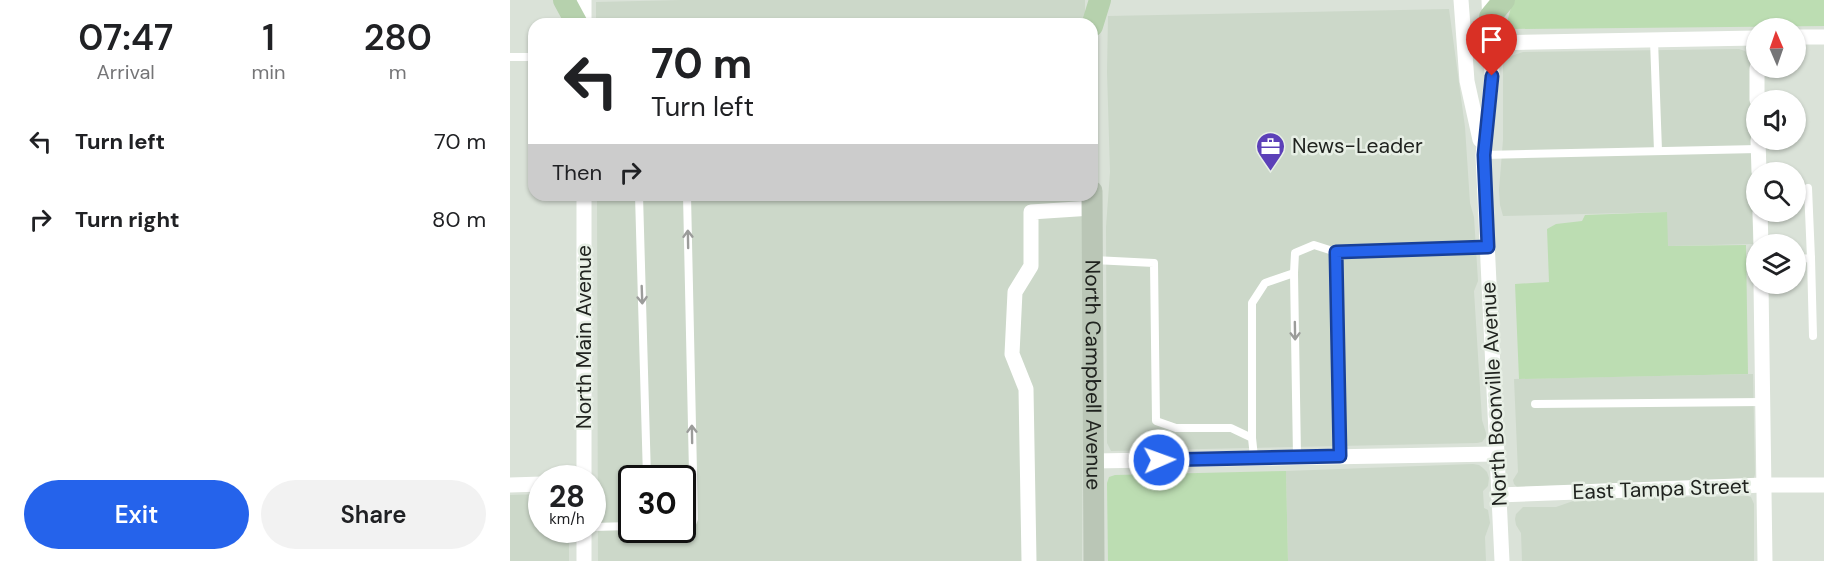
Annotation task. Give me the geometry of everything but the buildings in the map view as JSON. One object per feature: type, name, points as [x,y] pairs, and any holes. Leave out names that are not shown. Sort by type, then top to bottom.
[{"type":"main road","points":[[564,0],[574,18]]},
{"type":"main road","points":[[1091,0],[1092,18]]},
{"type":"main road","points":[[1094,18],[1100,0]]},
{"type":"main road","name":"North Campbell Avenue","points":[[1092,201],[1094,561]]},
{"type":"street","points":[[584,0],[584,18]]},
{"type":"street","name":"North Boonville Avenue","points":[[1461,0],[1467,81],[1484,155]]},
{"type":"street","name":"North Boonville Avenue","points":[[1494,6],[1490,43],[1492,76],[1484,155],[1502,561]]},
{"type":"street","points":[[1806,37],[1824,37]]},
{"type":"street","points":[[1490,43],[1746,38]]},
{"type":"street","name":"North Main Avenue","points":[[584,201],[584,465]]},
{"type":"street","points":[[1029,561],[1026,389],[1012,354],[1015,292],[1031,266],[1031,212],[1087,201]]},
{"type":"street","points":[[1761,294],[1765,561]]},
{"type":"street","points":[[1093,462],[1254,457],[1496,454]]},
{"type":"street","points":[[510,485],[528,484]]},
{"type":"street","name":"East Tampa Street","points":[[1498,495],[1764,485],[1824,485]]},
{"type":"street","points":[[584,543],[584,561]]},
{"type":"lane","points":[[1654,40],[1658,151]]},
{"type":"lane","points":[[510,57],[528,57]]},
{"type":"lane","points":[[1484,155],[1658,151],[1746,145]]},
{"type":"lane","points":[[1808,188],[1813,336]]},
{"type":"lane","points":[[639,201],[647,465]]},
{"type":"lane","points":[[687,201],[693,465]]},
{"type":"lane","points":[[1297,457],[1294,273],[1296,253],[1314,245],[1336,252],[1488,247]]},
{"type":"lane","points":[[1336,252],[1340,456]]},
{"type":"lane","points":[[1806,258],[1810,258]]},
{"type":"lane","points":[[1092,260],[1154,263],[1156,421],[1176,428],[1231,428],[1252,438]]},
{"type":"lane","points":[[1254,457],[1252,303],[1265,284],[1294,273]]},
{"type":"lane","points":[[1535,404],[1763,402]]},
{"type":"shaded area","points":[[1085,0],[1085,18],[596,18],[596,2]]},
{"type":"shaded area","points":[[1449,9],[1465,127],[1470,203],[1474,217],[1478,281],[1474,291],[1482,420],[1486,437],[1482,442],[1477,443],[1111,451],[1107,443],[1106,227],[1110,172],[1108,16]]},
{"type":"shaded area","points":[[1739,49],[1745,51],[1746,78],[1751,78],[1751,90],[1746,90],[1746,150],[1752,150],[1752,162],[1746,162],[1746,222],[1753,222],[1753,234],[1746,234],[1746,244],[1667,246],[1667,212],[1503,216],[1499,190],[1503,140],[1503,63],[1508,57],[1523,52]]},
{"type":"shaded area","points":[[597,201],[1084,201],[1082,561],[598,561],[598,543],[606,543],[606,465],[598,465]]},
{"type":"shaded area","points":[[1753,374],[1754,478],[1517,487],[1514,484],[1513,480],[1518,472],[1514,379]]},
{"type":"shaded area","points":[[1473,464],[1483,468],[1489,478],[1488,486],[1483,491],[1484,508],[1488,510],[1490,523],[1485,537],[1486,561],[1288,561],[1286,471]]},
{"type":"shaded area","points":[[528,494],[528,543],[569,543],[569,561],[510,561],[510,495]]},
{"type":"shaded area","points":[[1748,496],[1754,504],[1754,561],[1522,561],[1521,533],[1515,519],[1516,514],[1523,507],[1556,507],[1582,498]]},
{"type":"green space","points":[[1513,0],[1824,0],[1824,26],[1806,26],[1806,18],[1746,18],[1746,27],[1512,29],[1507,22]]},
{"type":"green space","points":[[1667,212],[1668,246],[1746,245],[1748,374],[1519,379],[1515,284],[1549,282],[1547,229],[1556,224],[1582,221],[1585,215]]},
{"type":"green space","points":[[1286,471],[1288,561],[1108,561],[1107,483],[1109,477]]},
{"type":"place","name":"News-Leader","points":[[1271,172]]},
{"type":"route","points":[[1159,460],[1340,456],[1336,252],[1488,247],[1484,155],[1492,76]]}]
